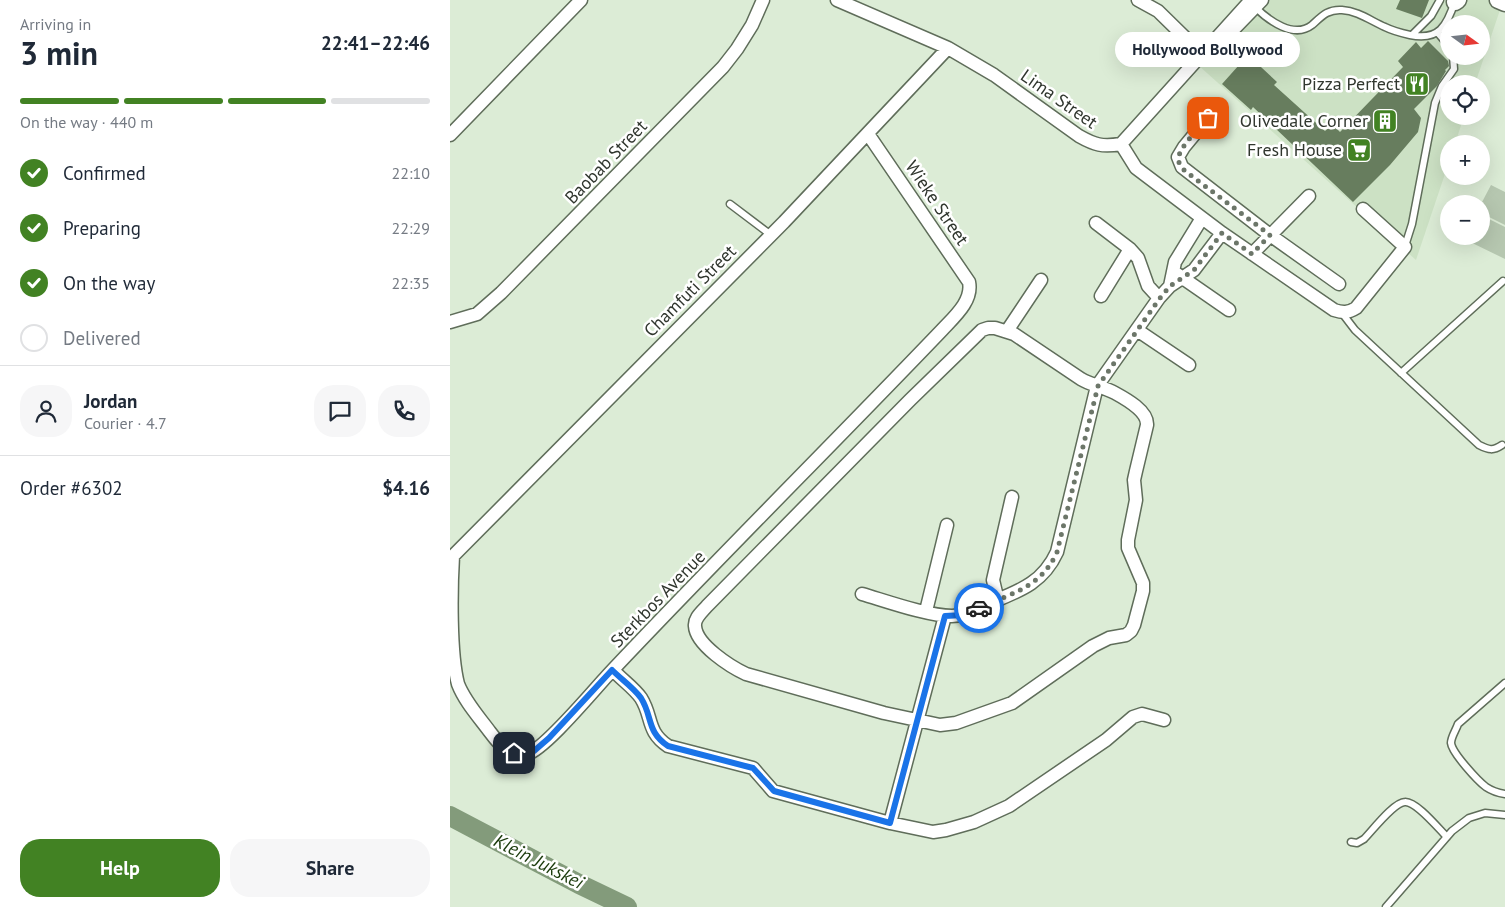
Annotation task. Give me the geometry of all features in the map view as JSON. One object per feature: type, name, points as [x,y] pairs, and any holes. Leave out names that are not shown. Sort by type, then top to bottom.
[{"type":"street","points":[[450,135],[581,0]]},
{"type":"street","name":"Baobab Street","points":[[450,322],[476,314],[501,293],[682,109],[737,49],[752,25],[763,0]]},
{"type":"street","name":"Lima Street","points":[[837,0],[948,48],[994,75],[1079,136],[1094,144],[1107,146],[1121,144]]},
{"type":"street","points":[[1138,0],[1158,11],[1203,55]]},
{"type":"street","points":[[1498,0],[1505,3]]},
{"type":"street","points":[[1256,2],[1203,55],[1121,144],[1136,168],[1222,233],[1334,310],[1342,313],[1356,308],[1405,247],[1363,209]]},
{"type":"street","name":"Chamfuti Street","points":[[452,553],[771,235],[948,48]]},
{"type":"street","points":[[1208,118],[1178,157],[1179,163],[1185,171],[1339,284]]},
{"type":"street","name":"Wieke Street","points":[[868,134],[969,282],[969,295]]},
{"type":"street","points":[[1252,254],[1309,196]]},
{"type":"street","points":[[1202,218],[1175,262],[1178,275],[1229,310]]},
{"type":"street","points":[[1096,223],[1138,258],[1148,286],[1160,298]]},
{"type":"street","points":[[862,594],[945,616],[963,615],[998,601],[1033,583],[1051,564],[1057,552],[1098,386],[1178,275],[1194,270],[1222,233]]},
{"type":"street","points":[[1101,296],[1130,250]]},
{"type":"street","points":[[1007,330],[1042,280]]},
{"type":"street","name":"Sterkbos Avenue","points":[[452,553],[452,646],[458,684],[466,700],[507,751],[521,754],[534,751],[549,738],[612,670],[942,330],[963,307],[969,295]]},
{"type":"street","points":[[995,328],[1007,330],[1081,379],[1114,392],[1145,416],[1148,421],[1134,480],[1136,500],[1128,540],[1128,548],[1143,582],[1143,591],[1131,631],[1126,635],[1109,638],[1093,646],[1012,703],[956,723],[940,725],[884,713],[746,674],[732,668],[704,644],[697,634],[695,626],[696,619],[707,606],[910,400],[982,330],[995,328]]},
{"type":"street","points":[[1138,330],[1189,365]]},
{"type":"street","points":[[998,601],[993,580],[1012,497]]},
{"type":"street","points":[[926,612],[947,525]]},
{"type":"street","points":[[890,823],[945,616]]},
{"type":"street","points":[[612,670],[641,698],[653,731],[668,746],[753,768],[774,791],[890,823],[933,832],[974,822],[1009,806],[1106,740],[1133,717],[1142,714],[1164,720]]},
{"type":"lane","points":[[1256,2],[1280,25],[1291,30],[1302,30],[1311,26],[1326,13],[1333,10],[1344,10],[1358,14],[1395,32],[1419,37],[1432,36],[1438,33],[1448,21],[1453,1]]},
{"type":"lane","points":[[1412,36],[1430,16],[1453,1]]},
{"type":"lane","points":[[1405,247],[1412,224],[1435,103],[1442,86],[1454,69],[1454,65]]},
{"type":"lane","points":[[730,204],[771,235]]},
{"type":"lane","points":[[1401,373],[1503,281]]},
{"type":"lane","points":[[1342,313],[1355,330],[1479,445],[1489,450],[1496,449],[1502,445]]},
{"type":"lane","points":[[1505,683],[1458,724],[1451,744],[1455,752],[1481,782],[1496,792],[1505,794]]},
{"type":"lane","points":[[1351,842],[1357,843],[1364,839],[1396,806],[1404,802],[1414,804],[1447,837]]},
{"type":"lane","points":[[1386,907],[1447,837],[1469,818],[1485,813],[1505,816]]},
{"type":"shaded area","points":[[1259,0],[1492,0],[1502,4],[1490,40],[1490,15],[1440,15],[1440,65],[1481,65],[1478,75],[1440,75],[1440,125],[1461,125],[1458,135],[1440,135],[1441,185],[1416,260],[1198,65]]},
{"type":"shaded area","points":[[1491,185],[1505,192],[1505,225],[1490,218],[1490,195],[1486,195]]},
{"type":"shaded area","points":[[1490,220],[1505,227],[1505,259],[1476,245],[1490,245]]},
{"type":"building","points":[[1400,0],[1429,0],[1422,18],[1396,9]]},
{"type":"building","name":"Olivedale Corner","points":[[1428,41],[1440,53],[1440,65],[1449,66],[1444,75],[1440,75],[1440,81],[1437,86],[1414,109],[1421,118],[1418,132],[1390,165],[1353,202],[1253,107],[1251,110],[1222,84],[1248,55],[1277,82],[1274,85],[1325,131],[1332,124],[1340,132],[1403,67],[1398,61],[1416,42],[1421,48]]},
{"type":"waterway","name":"Klein Jukskei","points":[[450,816],[627,907]]},
{"type":"way so far","points":[[979,608],[1022,590],[1033,583],[1051,564],[1057,552],[1098,386],[1160,298],[1170,286],[1194,270],[1222,233],[1252,254],[1270,235],[1185,171],[1179,163],[1178,157],[1184,147],[1208,118]]},
{"type":"place","name":"Pizza Perfect","points":[[1417,84]]},
{"type":"place","name":"Hollywood Bollywood","points":[[1208,118]]},
{"type":"place","name":"Olivedale Corner","points":[[1385,121]]},
{"type":"place","name":"Fresh House","points":[[1359,150]]},
{"type":"route","points":[[514,753],[528,754],[534,751],[549,738],[612,670],[641,698],[653,731],[668,746],[753,768],[774,791],[890,823],[945,616],[963,615],[979,608]]}]
